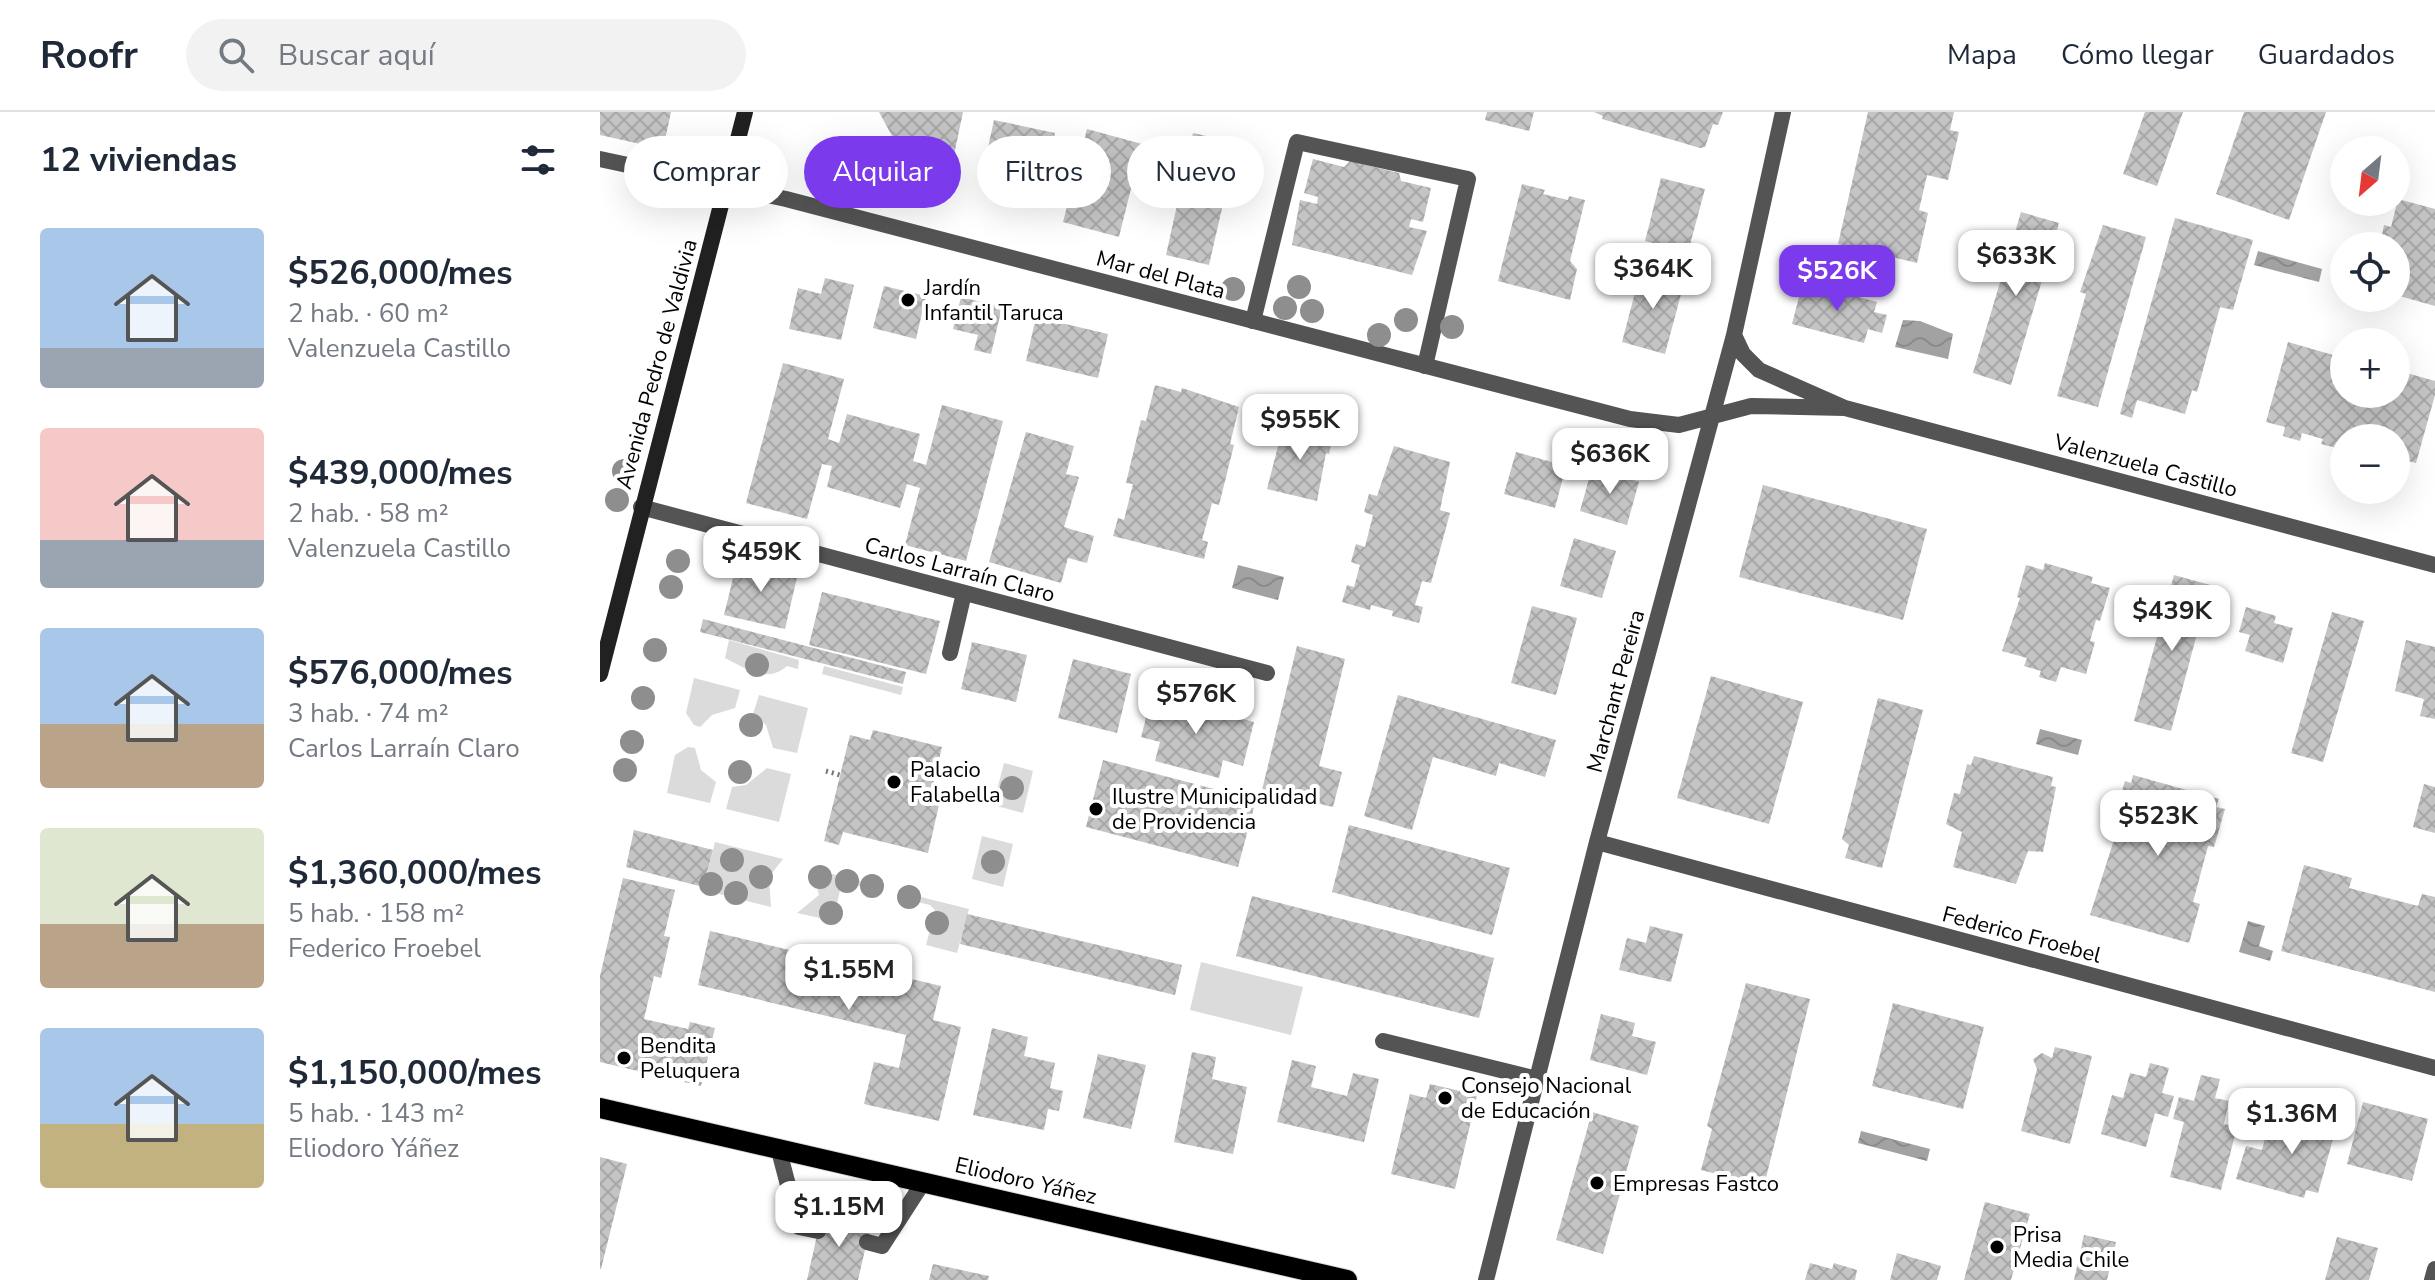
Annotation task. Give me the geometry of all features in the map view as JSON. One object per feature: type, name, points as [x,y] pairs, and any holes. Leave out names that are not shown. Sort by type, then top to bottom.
[{"type":"main road","name":"Avenida Pedro de Valdivia","points":[[739,136],[745,112]]},
{"type":"main road","name":"Avenida Pedro de Valdivia","points":[[600,674],[721,208]]},
{"type":"main road","name":"Eliodoro Yáñez","points":[[600,1108],[1347,1280]]},
{"type":"street","name":"Marchant Pereira","points":[[1486,1280],[1597,842],[1734,335],[1783,112]]},
{"type":"street","points":[[1253,321],[1297,142],[1468,179],[1425,366]]},
{"type":"street","name":"Mar del Plata","points":[[600,159],[624,164]]},
{"type":"street","name":"Mar del Plata","points":[[788,202],[1630,419],[1679,425],[1710,419]]},
{"type":"street","name":"Valenzuela Castillo","points":[[1734,335],[1743,354],[1759,370],[1845,408],[2435,565]]},
{"type":"street","name":"Valenzuela Castillo","points":[[1710,419],[1751,406],[1845,408]]},
{"type":"street","name":"Carlos Larraín Claro","points":[[641,507],[1267,673]]},
{"type":"street","points":[[950,653],[964,593]]},
{"type":"street","name":"Federico Froebel","points":[[1597,842],[2435,1068]]},
{"type":"street","points":[[1383,1041],[1537,1079]]},
{"type":"street","points":[[778,1147],[799,1227],[818,1231]]},
{"type":"street","points":[[867,1242],[882,1246],[924,1181]]},
{"type":"street","points":[[2432,1280],[2435,1269]]},
{"type":"path","points":[[826,771],[840,775]]},
{"type":"shaded area","points":[[729,640],[799,660],[798,669],[787,666],[772,674],[748,670],[725,658]]},
{"type":"shaded area","points":[[824,666],[903,687],[901,695],[822,674]]},
{"type":"shaded area","points":[[694,678],[740,690],[735,708],[712,715],[700,727],[694,725],[686,713]]},
{"type":"shaded area","points":[[759,695],[808,708],[797,753],[773,748],[766,725],[753,714]]},
{"type":"shaded area","points":[[688,747],[695,748],[701,770],[716,782],[710,803],[667,793],[675,755]]},
{"type":"shaded area","points":[[1004,763],[1033,771],[1023,813],[993,805]]},
{"type":"shaded area","points":[[767,768],[791,774],[779,822],[726,809],[732,787],[746,785]]},
{"type":"shaded area","points":[[982,836],[1013,844],[1003,887],[972,879]]},
{"type":"shaded area","points":[[715,842],[783,859],[769,877],[771,907],[703,890]]},
{"type":"shaded area","points":[[812,869],[881,886],[880,891],[847,883],[841,886],[833,921],[797,913],[819,895]]},
{"type":"shaded area","points":[[901,892],[969,909],[957,953],[926,945],[935,910],[930,905],[901,898]]},
{"type":"shaded area","points":[[1201,962],[1303,987],[1291,1035],[1190,1010]]},
{"type":"water","points":[[2258,251],[2322,269],[2319,282],[2254,265]]},
{"type":"water","points":[[1903,320],[1920,321],[1953,334],[1948,359],[1895,347]]},
{"type":"water","points":[[1238,565],[1284,577],[1278,600],[1232,588]]},
{"type":"water","points":[[2040,729],[2082,740],[2078,755],[2036,744]]},
{"type":"water","points":[[2248,921],[2265,926],[2259,946],[2273,951],[2270,961],[2239,952]]},
{"type":"water","points":[[1861,1131],[1930,1149],[1927,1161],[1858,1143]]},
{"type":"building","points":[[600,112],[671,112],[666,136],[624,136],[624,140],[600,135]]},
{"type":"building","points":[[879,112],[963,112],[958,136],[892,136]]},
{"type":"building","points":[[1487,112],[1534,112],[1529,131],[1485,120]]},
{"type":"building","points":[[1594,112],[1723,112],[1718,125],[1713,124],[1705,147],[1700,148],[1602,119],[1603,116]]},
{"type":"building","points":[[1868,112],[1954,112],[1950,130],[1959,132],[1948,180],[1927,175],[1919,210],[1928,213],[1917,263],[1838,244]]},
{"type":"building","points":[[2145,112],[2183,112],[2157,186],[2123,174]]},
{"type":"building","points":[[2244,112],[2326,112],[2289,220],[2216,194]]},
{"type":"building","points":[[994,120],[1055,133],[1054,136],[991,136]]},
{"type":"building","points":[[1087,129],[1127,140],[1127,205],[1119,237],[1063,222],[1067,208],[1111,208],[1111,136],[1085,136]]},
{"type":"building","points":[[1313,159],[1344,167],[1350,161],[1399,173],[1401,181],[1431,188],[1423,222],[1411,219],[1409,227],[1427,231],[1412,275],[1292,245],[1300,200],[1317,204],[1318,197],[1304,193]]},
{"type":"building","points":[[1661,178],[1705,189],[1688,252],[1645,241]]},
{"type":"building","points":[[1522,184],[1545,190],[1543,194],[1568,200],[1569,196],[1585,200],[1570,261],[1577,269],[1570,300],[1498,281]]},
{"type":"building","points":[[2410,202],[2435,209],[2435,306],[2410,299],[2410,232],[2383,232],[2384,225],[2391,227],[2394,216],[2410,216]]},
{"type":"building","points":[[1176,208],[1222,208],[1209,265],[1166,255]]},
{"type":"building","points":[[2021,212],[2059,223],[2011,385],[1973,373]]},
{"type":"building","points":[[2175,218],[2253,240],[2233,310],[2220,307],[2197,392],[2192,390],[2185,414],[2137,400],[2132,418],[2120,414]]},
{"type":"building","points":[[2103,225],[2146,237],[2098,407],[2057,396],[2086,294],[2080,292]]},
{"type":"building","points":[[1642,266],[1669,273],[1668,279],[1684,283],[1665,354],[1622,342]]},
{"type":"building","points":[[825,278],[854,285],[841,340],[789,329],[798,288],[821,294]]},
{"type":"building","points":[[1803,282],[1877,302],[1874,312],[1887,315],[1882,333],[1868,329],[1864,343],[1792,324]]},
{"type":"building","points":[[884,286],[926,296],[916,339],[873,328]]},
{"type":"building","points":[[961,297],[1002,307],[991,354],[974,350],[978,335],[953,329]]},
{"type":"building","points":[[1036,317],[1108,334],[1098,378],[1026,361]]},
{"type":"building","points":[[2288,342],[2330,354],[2330,408],[2410,408],[2410,374],[2435,381],[2435,395],[2416,463],[2410,462],[2410,424],[2330,424],[2330,446],[2321,444],[2323,439],[2302,433],[2300,441],[2283,436],[2285,427],[2266,422]]},
{"type":"building","points":[[783,363],[844,379],[828,439],[839,443],[847,414],[920,434],[913,461],[926,465],[942,405],[1003,421],[966,561],[905,545],[920,488],[907,484],[900,508],[827,487],[832,466],[822,464],[807,519],[746,503]]},
{"type":"building","points":[[1155,385],[1181,392],[1182,388],[1239,407],[1230,444],[1234,445],[1219,505],[1212,503],[1202,540],[1208,542],[1204,559],[1113,536],[1118,518],[1124,520],[1133,484],[1126,483],[1141,420],[1146,421]]},
{"type":"building","points":[[1284,423],[1333,436],[1329,454],[1326,453],[1317,501],[1267,489]]},
{"type":"building","points":[[1026,432],[1074,446],[1066,474],[1079,477],[1064,527],[1094,536],[1087,563],[1068,558],[1061,583],[989,562]]},
{"type":"building","points":[[1394,446],[1450,462],[1440,510],[1450,513],[1431,583],[1422,581],[1415,605],[1423,607],[1419,623],[1392,616],[1393,611],[1371,605],[1370,610],[1342,602],[1347,585],[1354,587],[1360,565],[1351,562],[1356,544],[1365,547],[1373,515],[1364,512],[1369,494],[1377,496]]},
{"type":"building","points":[[1516,452],[1566,466],[1555,508],[1504,494]]},
{"type":"building","points":[[1592,468],[1639,482],[1627,525],[1580,511]]},
{"type":"building","points":[[1763,485],[1927,529],[1903,620],[1739,577]]},
{"type":"building","points":[[1574,538],[1616,551],[1602,598],[1560,586]]},
{"type":"building","points":[[738,558],[798,573],[785,629],[724,615]]},
{"type":"building","points":[[2045,563],[2093,577],[2091,583],[2110,588],[2090,641],[2095,642],[2086,674],[2061,667],[2056,682],[2039,677],[2041,671],[2024,666],[2027,658],[2002,651],[2020,598],[2017,597],[2026,565],[2043,570]]},
{"type":"building","points":[[2174,575],[2210,585],[2171,731],[2134,721]]},
{"type":"building","points":[[822,592],[940,621],[926,674],[809,645]]},
{"type":"building","points":[[1532,606],[1577,618],[1556,695],[1511,683]]},
{"type":"building","points":[[2246,607],[2276,616],[2274,623],[2293,628],[2283,663],[2245,651],[2250,635],[2239,632]]},
{"type":"building","points":[[2332,612],[2364,621],[2323,762],[2291,753]]},
{"type":"building","points":[[703,619],[906,672],[903,684],[700,632]]},
{"type":"building","points":[[2406,640],[2435,647],[2435,719],[2420,716],[2424,699],[2395,691]]},
{"type":"building","points":[[972,642],[1027,655],[1016,702],[961,689]]},
{"type":"building","points":[[1297,646],[1345,659],[1319,766],[1342,772],[1333,807],[1262,790]]},
{"type":"building","points":[[1073,659],[1131,674],[1117,733],[1058,718]]},
{"type":"building","points":[[1711,676],[1803,702],[1769,824],[1677,798]]},
{"type":"building","points":[[1152,695],[1254,722],[1243,766],[1223,760],[1219,778],[1155,761],[1160,742],[1141,737]]},
{"type":"building","points":[[1398,695],[1556,740],[1545,777],[1499,763],[1496,776],[1433,757],[1412,830],[1364,816]]},
{"type":"building","points":[[1878,698],[1923,710],[1882,868],[1845,858],[1849,845],[1842,839]]},
{"type":"building","name":"Palacio Falabella","points":[[873,730],[942,747],[929,802],[939,805],[928,853],[843,832],[839,845],[824,841],[850,735],[870,740]]},
{"type":"building","points":[[1974,756],[2053,777],[2051,786],[2056,787],[2043,852],[2028,851],[2016,884],[1953,867],[1962,832],[1946,824],[1954,793],[1960,794],[1967,764],[1971,765]]},
{"type":"building","points":[[1103,760],[1256,800],[1238,867],[1086,827]]},
{"type":"building","points":[[2133,775],[2219,799],[2216,807],[2225,809],[2214,847],[2208,846],[2193,902],[2200,904],[2189,943],[2090,915],[2119,824],[2113,823],[2125,781],[2131,783]]},
{"type":"building","points":[[2424,784],[2435,787],[2435,833],[2413,827]]},
{"type":"building","points":[[1349,825],[1510,868],[1492,935],[1332,892]]},
{"type":"building","points":[[634,830],[713,850],[703,887],[626,867]]},
{"type":"building","points":[[2304,865],[2352,878],[2349,888],[2418,906],[2422,894],[2435,897],[2435,992],[2281,951]]},
{"type":"building","points":[[623,878],[675,890],[664,936],[670,937],[661,978],[654,976],[644,1019],[688,1029],[690,1022],[715,1028],[701,1086],[600,1062],[600,976]]},
{"type":"building","points":[[1252,896],[1494,958],[1479,1018],[1236,956]]},
{"type":"building","points":[[967,914],[1182,965],[1175,995],[960,944]]},
{"type":"building","points":[[1650,926],[1683,934],[1671,982],[1619,970],[1627,938],[1646,943]]},
{"type":"building","points":[[710,931],[941,986],[933,1020],[961,1027],[939,1121],[864,1104],[874,1062],[899,1068],[906,1035],[698,985]]},
{"type":"building","points":[[1746,983],[1810,999],[1764,1186],[1701,1170],[1712,1129],[1707,1126]]},
{"type":"building","points":[[1893,1003],[1984,1027],[1963,1109],[1872,1086]]},
{"type":"building","points":[[1601,1014],[1635,1023],[1632,1036],[1656,1042],[1647,1075],[1590,1060]]},
{"type":"building","points":[[992,1028],[1028,1037],[1024,1056],[1055,1063],[1050,1088],[1063,1091],[1059,1111],[1048,1109],[1044,1130],[973,1115]]},
{"type":"building","points":[[2055,1047],[2092,1056],[2070,1144],[2021,1131],[2037,1069],[2033,1059],[2042,1053],[2052,1058]]},
{"type":"building","points":[[1192,1052],[1216,1057],[1212,1079],[1247,1087],[1233,1154],[1174,1142]]},
{"type":"building","points":[[1098,1054],[1146,1065],[1131,1129],[1083,1118]]},
{"type":"building","points":[[1292,1060],[1316,1066],[1311,1087],[1347,1096],[1353,1073],[1379,1079],[1364,1142],[1277,1122]]},
{"type":"building","points":[[2150,1063],[2169,1068],[2162,1093],[2174,1096],[2168,1117],[2155,1113],[2146,1147],[2101,1134],[2112,1095],[2123,1098],[2130,1073],[2146,1077]]},
{"type":"building","points":[[2201,1075],[2220,1079],[2215,1098],[2229,1101],[2224,1124],[2237,1127],[2221,1190],[2170,1177],[2184,1122],[2173,1119],[2179,1097],[2194,1101]]},
{"type":"building","points":[[1430,1084],[1477,1095],[1455,1189],[1391,1174],[1410,1094],[1426,1098]]},
{"type":"building","points":[[2363,1102],[2428,1119],[2412,1181],[2347,1164]]},
{"type":"building","points":[[2303,1105],[2329,1112],[2328,1117],[2338,1121],[2318,1193],[2306,1190],[2304,1198],[2236,1179],[2246,1146],[2262,1150],[2266,1134],[2273,1135],[2275,1128],[2295,1134]]},
{"type":"building","name":"Empresas Fastco","points":[[1592,1112],[1639,1126],[1603,1254],[1556,1240]]},
{"type":"building","points":[[600,1157],[627,1164],[601,1269],[600,1269]]},
{"type":"building","name":"Prisa Media Chile","points":[[1985,1202],[2030,1214],[2011,1280],[1964,1280]]},
{"type":"building","points":[[822,1213],[871,1224],[858,1280],[807,1280]]},
{"type":"building","points":[[2084,1235],[2116,1242],[2107,1280],[2074,1280]]},
{"type":"building","points":[[2337,1237],[2378,1248],[2369,1280],[2325,1280]]},
{"type":"building","points":[[1897,1253],[1941,1266],[1937,1280],[1890,1280]]},
{"type":"building","points":[[1810,1263],[1832,1269],[1834,1263],[1857,1270],[1855,1280],[1805,1280]]},
{"type":"building","points":[[933,1264],[989,1276],[988,1280],[929,1280]]},
{"type":"place","name":"Jardín Infantil Taruca","points":[[908,300]]},
{"type":"place","name":"Palacio Falabella","points":[[894,782]]},
{"type":"place","name":"Ilustre Municipalidad de Providencia","points":[[1096,809]]},
{"type":"place","name":"Bendita Peluquera","points":[[624,1058]]},
{"type":"place","name":"Consejo Nacional de Educación","points":[[1445,1098]]},
{"type":"place","name":"Empresas Fastco","points":[[1597,1183]]},
{"type":"place","name":"Prisa Media Chile","points":[[1997,1247]]}]
